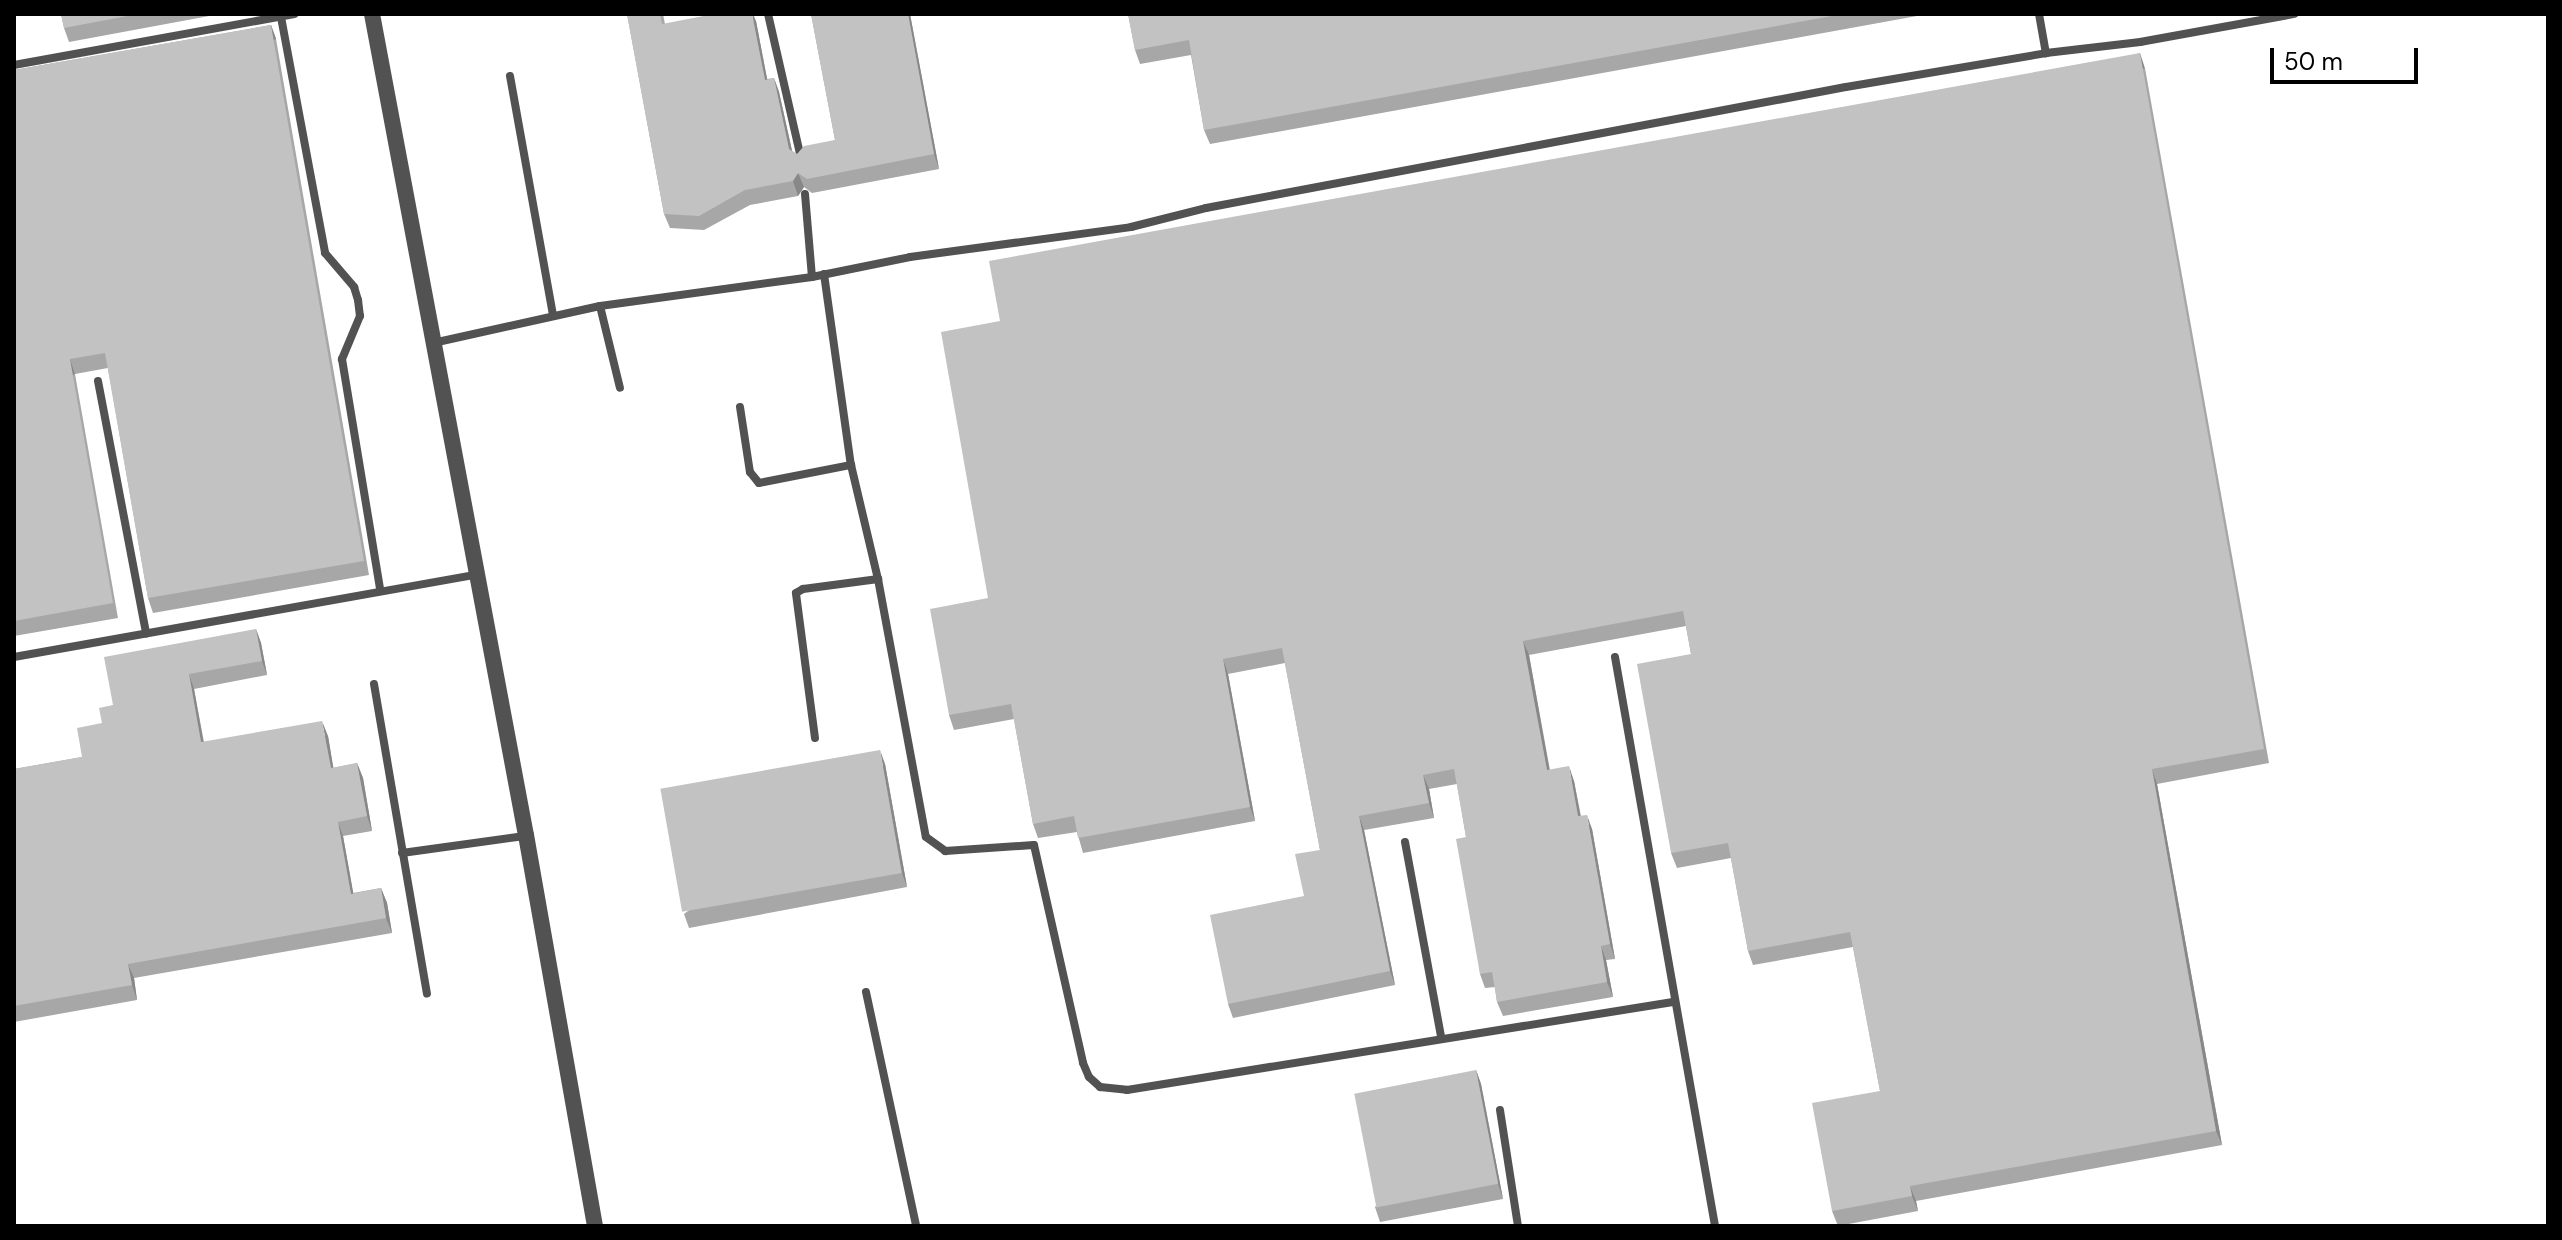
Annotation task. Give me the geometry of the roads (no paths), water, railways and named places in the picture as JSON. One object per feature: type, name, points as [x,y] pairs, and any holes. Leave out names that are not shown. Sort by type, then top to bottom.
[{"type":"street","points":[[372,14],[478,574],[595,1226]]},
{"type":"lane","points":[[14,65],[294,14]]},
{"type":"lane","points":[[768,14],[802,162]]},
{"type":"lane","points":[[2039,14],[2046,53]]},
{"type":"lane","points":[[432,343],[553,314],[812,277],[910,257],[1131,227],[1221,205],[2046,53],[2140,42],[2294,14]]},
{"type":"lane","points":[[281,17],[325,253],[354,287],[358,300],[360,316],[342,359],[380,589]]},
{"type":"lane","points":[[510,76],[553,314]]},
{"type":"lane","points":[[805,194],[812,277]]},
{"type":"lane","points":[[824,274],[851,465],[878,579],[926,837],[934,846],[945,851],[1034,845],[1083,1063],[1089,1077],[1100,1087],[1127,1090],[1673,1002]]},
{"type":"lane","points":[[600,306],[620,388]]},
{"type":"lane","points":[[98,381],[146,633]]},
{"type":"lane","points":[[740,407],[750,472],[759,483],[851,465]]},
{"type":"lane","points":[[14,657],[380,589],[478,574]]},
{"type":"lane","points":[[815,738],[796,593],[803,589],[878,579]]},
{"type":"lane","points":[[1615,657],[1673,1002],[1715,1226]]},
{"type":"lane","points":[[374,684],[427,993]]},
{"type":"lane","points":[[402,853],[526,835]]},
{"type":"lane","points":[[1405,842],[1441,1037]]},
{"type":"lane","points":[[866,992],[916,1226]]},
{"type":"lane","points":[[1500,1110],[1518,1226]]}]
